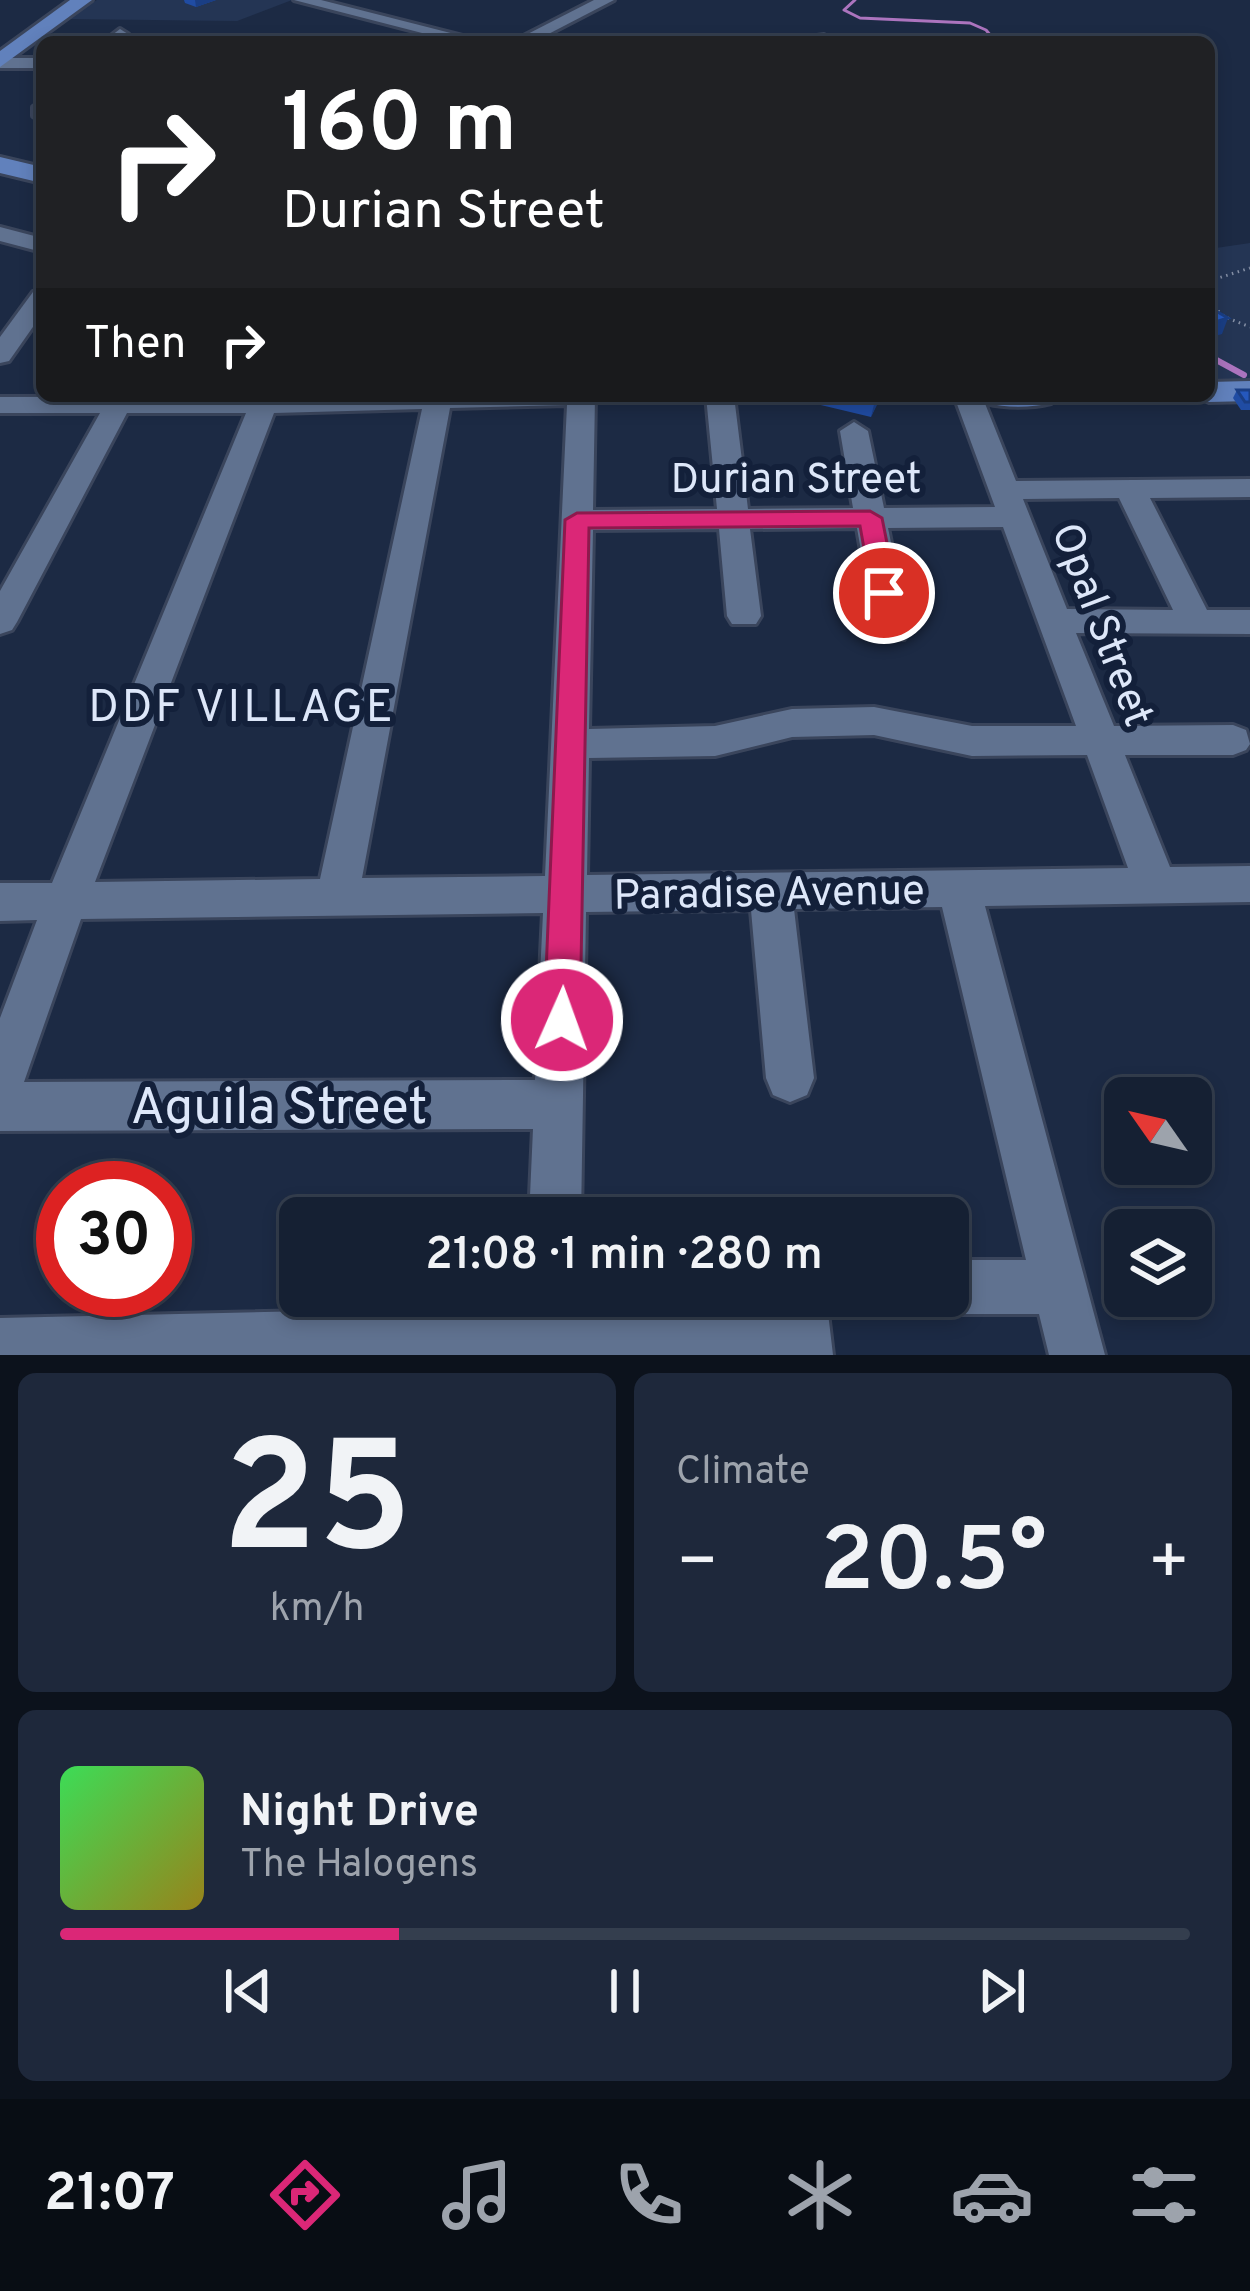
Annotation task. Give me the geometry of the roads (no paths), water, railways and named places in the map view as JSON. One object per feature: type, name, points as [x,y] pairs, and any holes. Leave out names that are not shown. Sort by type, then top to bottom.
[{"type":"main road","points":[[0,62],[83,1]]},
{"type":"main road","points":[[0,165],[36,174]]},
{"type":"main road","points":[[1215,392],[1250,391]]},
{"type":"street","points":[[302,0],[453,36]]},
{"type":"street","points":[[551,36],[606,0]]},
{"type":"street","points":[[551,36],[625,0]]},
{"type":"street","points":[[0,62],[36,63]]},
{"type":"street","points":[[0,234],[36,243]]},
{"type":"street","points":[[0,355],[21,325]]},
{"type":"street","points":[[0,405],[220,402]]},
{"type":"street","points":[[0,1081],[254,402]]},
{"type":"street","points":[[337,897],[437,402]]},
{"type":"street","points":[[555,1197],[581,402]]},
{"type":"street","points":[[721,402],[744,616]]},
{"type":"street","name":"Opal Street","points":[[970,402],[1156,886]]},
{"type":"street","points":[[0,622],[118,405]]},
{"type":"street","points":[[854,431],[892,630]]},
{"type":"street","name":"Durian Street","points":[[577,520],[870,518],[1130,489],[1250,488]]},
{"type":"street","points":[[1130,489],[1196,621]]},
{"type":"street","points":[[1055,621],[1250,622]]},
{"type":"street","points":[[573,744],[715,741],[792,723],[874,721],[972,741],[1233,740]]},
{"type":"street","name":"Paradise Avenue","points":[[0,902],[1250,884]]},
{"type":"street","points":[[959,889],[1077,1355]]},
{"type":"street","points":[[771,891],[790,1078]]},
{"type":"street","name":"Aguila Street","points":[[0,1107],[558,1104]]},
{"type":"street","points":[[969,1287],[1060,1287]]},
{"type":"street","points":[[0,1346],[551,1328],[622,1344],[802,1330]]},
{"type":"waterway","points":[[855,0],[844,10],[860,18],[970,23],[991,36]]},
{"type":"waterway","points":[[1215,359],[1244,375]]},
{"type":"district","name":"DDF VILLAGE","points":[[242,705]]}]
